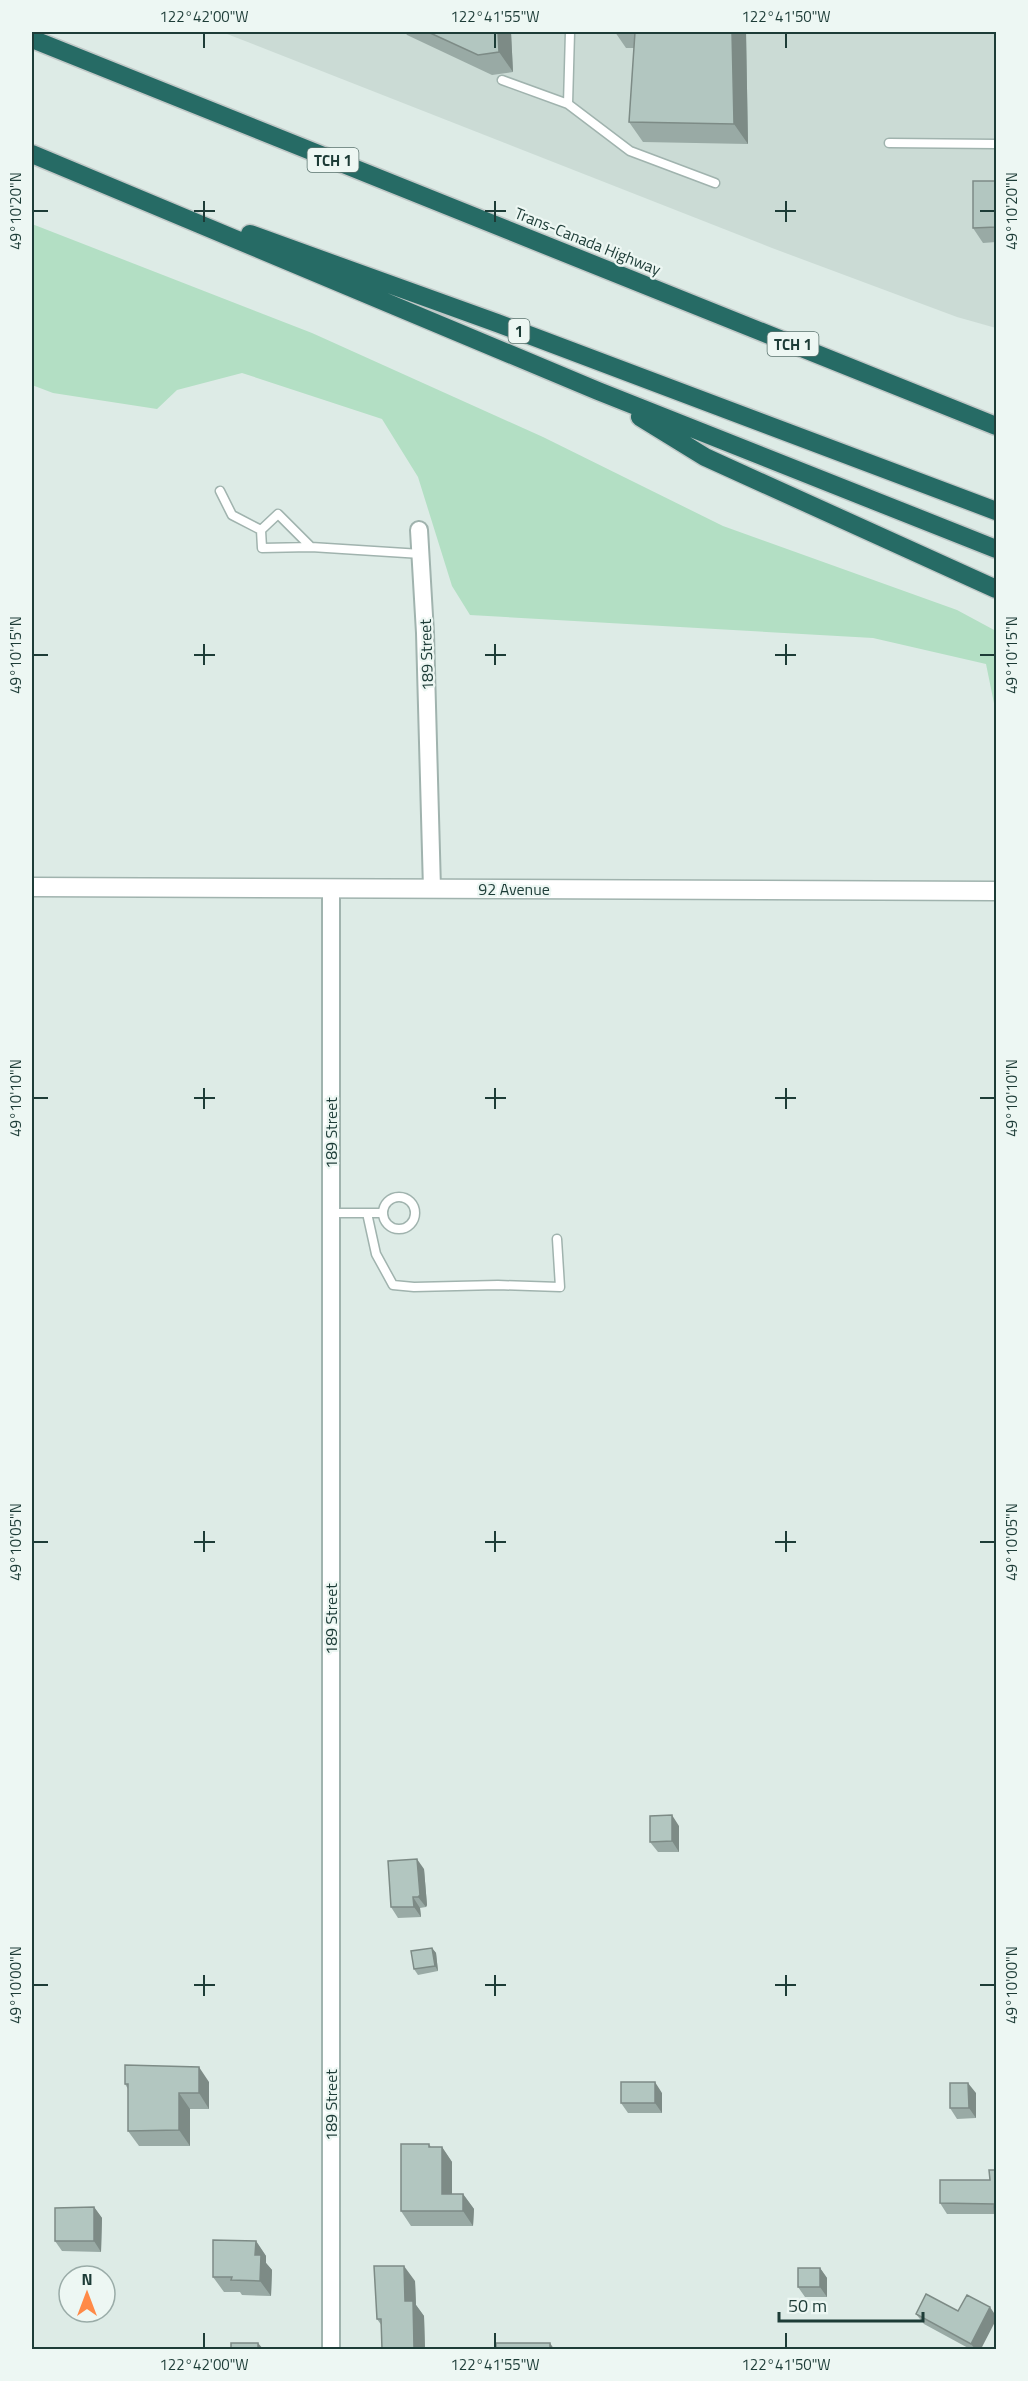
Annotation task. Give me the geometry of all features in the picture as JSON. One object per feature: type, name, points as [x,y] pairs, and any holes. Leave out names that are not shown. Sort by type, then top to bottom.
[{"type":"highway","name":"Trans-Canada Highway","points":[[32,39],[996,426]]},
{"type":"highway","points":[[36,156],[598,391],[996,549]]},
{"type":"highway","name":"1","points":[[36,156],[497,323],[996,511]]},
{"type":"highway","points":[[598,391],[705,457],[996,589]]},
{"type":"street","name":"189 Street","points":[[419,530],[426,645],[432,888]]},
{"type":"street","name":"92 Avenue","points":[[32,887],[996,891]]},
{"type":"street","name":"189 Street","points":[[331,889],[331,2349]]},
{"type":"lane","points":[[568,104],[570,32]]},
{"type":"lane","points":[[502,80],[568,104],[630,151],[715,183]]},
{"type":"lane","points":[[889,143],[996,144]]},
{"type":"lane","points":[[220,491],[232,515],[261,530]]},
{"type":"lane","points":[[311,548],[278,514],[261,530],[261,548],[311,548],[421,555]]},
{"type":"lane","points":[[331,1213],[383,1213]]},
{"type":"lane","points":[[367,1213],[376,1254],[393,1285],[560,1287],[557,1239]]},
{"type":"shaded area","points":[[222,32],[996,32],[996,328],[957,317],[772,248]]},
{"type":"green space","points":[[32,224],[312,333],[543,437],[723,526],[957,610],[996,631],[996,713],[986,664],[873,638],[470,615],[452,586],[418,477],[382,419],[242,373],[177,390],[157,409],[53,393],[32,385]]},
{"type":"building","points":[[428,32],[498,32],[499,52],[478,55]]},
{"type":"building","points":[[635,32],[732,32],[734,124],[629,122]]},
{"type":"building","points":[[973,181],[996,181],[996,227],[973,228]]},
{"type":"building","points":[[672,1815],[672,1841],[650,1842],[650,1816]]},
{"type":"building","points":[[417,1859],[420,1895],[413,1897],[414,1907],[391,1907],[388,1861]]},
{"type":"building","points":[[432,1948],[435,1966],[414,1969],[411,1951]]},
{"type":"building","points":[[125,2065],[199,2067],[199,2093],[179,2093],[179,2130],[128,2131],[128,2084],[125,2084]]},
{"type":"building","points":[[621,2082],[655,2082],[655,2103],[621,2103]]},
{"type":"building","points":[[950,2083],[968,2083],[969,2108],[950,2108]]},
{"type":"building","points":[[401,2144],[429,2144],[429,2147],[442,2147],[442,2194],[463,2194],[463,2211],[401,2211]]},
{"type":"building","points":[[989,2170],[996,2170],[996,2231],[994,2204],[940,2203],[940,2180],[990,2180]]},
{"type":"building","points":[[94,2207],[94,2241],[55,2241],[55,2208]]},
{"type":"building","points":[[213,2240],[256,2241],[255,2255],[261,2255],[260,2281],[213,2277]]},
{"type":"building","points":[[374,2266],[404,2266],[405,2301],[413,2301],[414,2348],[382,2349],[381,2319],[377,2319]]},
{"type":"building","points":[[798,2268],[820,2268],[820,2287],[798,2287]]},
{"type":"building","points":[[926,2294],[958,2311],[967,2295],[990,2307],[971,2344],[916,2314]]},
{"type":"building","points":[[231,2343],[258,2343],[258,2349],[231,2349]]},
{"type":"building","points":[[496,2343],[550,2343],[550,2349],[496,2349]]}]
